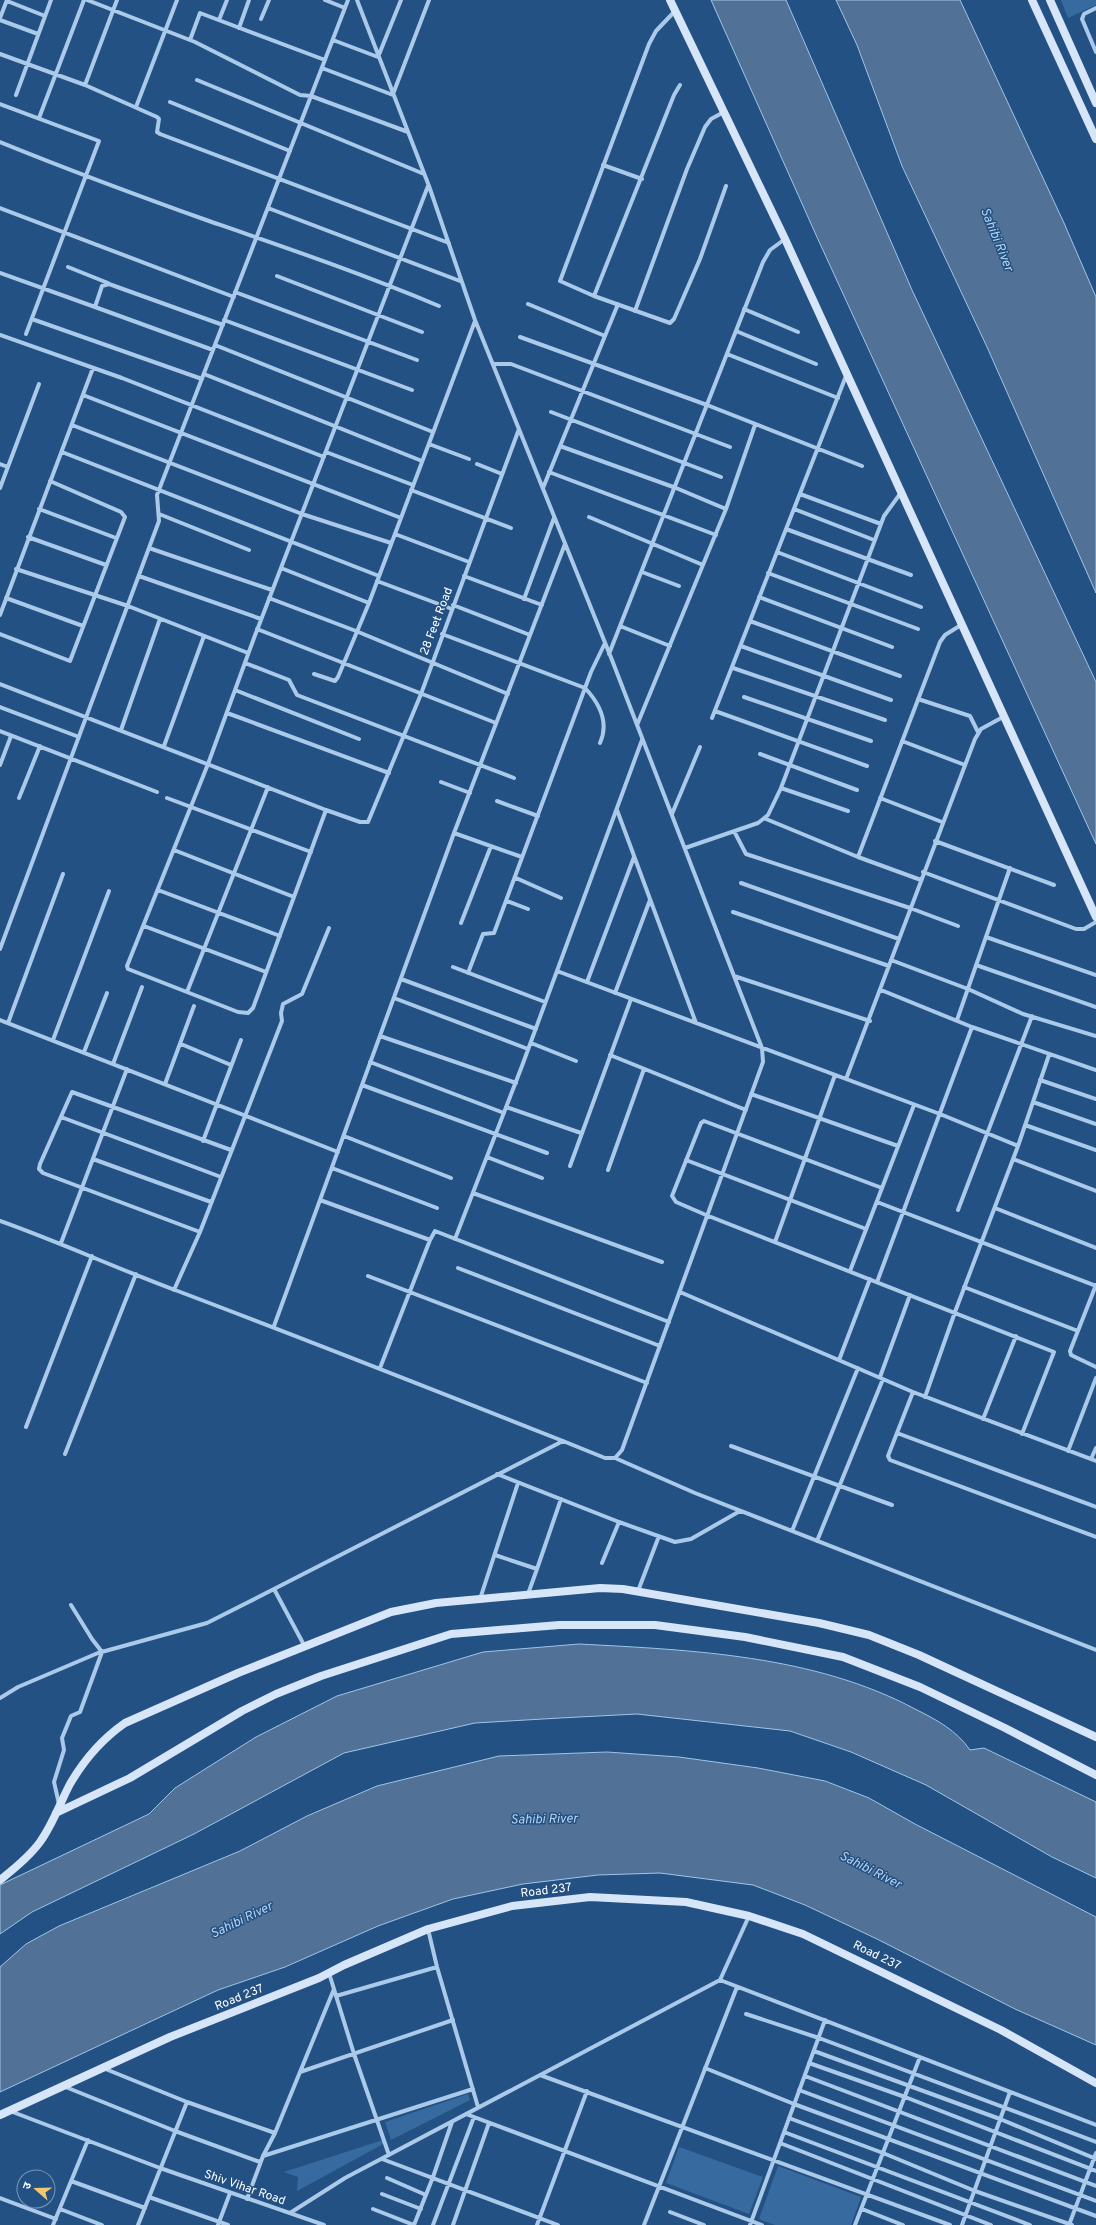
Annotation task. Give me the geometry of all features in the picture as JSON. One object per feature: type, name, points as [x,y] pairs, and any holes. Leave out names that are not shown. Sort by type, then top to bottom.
[{"type":"street","points":[[16,95],[51,0]]},
{"type":"street","points":[[39,118],[86,0],[190,40],[300,95],[311,96],[408,132]]},
{"type":"street","points":[[85,84],[117,0]]},
{"type":"street","points":[[136,107],[177,0]]},
{"type":"street","points":[[219,20],[227,0]]},
{"type":"street","points":[[239,28],[249,0]]},
{"type":"street","points":[[261,19],[269,0]]},
{"type":"street","points":[[325,0],[345,8]]},
{"type":"street","points":[[0,949],[1,941],[78,736],[87,717],[159,521],[157,498],[190,406],[203,377],[348,0]]},
{"type":"street","points":[[356,0],[429,186],[449,243],[460,281],[475,320],[637,725],[762,1048],[763,1062],[746,1110],[721,1173],[680,1292],[622,1450],[615,1458]]},
{"type":"street","points":[[378,57],[401,0]]},
{"type":"street","points":[[393,95],[429,0]]},
{"type":"street","points":[[670,0],[785,239],[900,494],[1096,917]]},
{"type":"street","points":[[1032,0],[1096,139]]},
{"type":"street","points":[[1050,0],[1096,103]]},
{"type":"street","points":[[38,34],[0,19],[2,8],[7,1],[45,16]]},
{"type":"street","points":[[1096,8],[1084,14],[1082,19],[1096,52]]},
{"type":"street","points":[[675,10],[652,38],[559,279],[564,285],[668,323],[674,319],[700,259],[726,186]]},
{"type":"street","points":[[190,40],[200,13],[325,60]]},
{"type":"street","points":[[333,40],[378,57]]},
{"type":"street","points":[[0,54],[85,84],[136,107],[159,119],[157,132],[160,134],[449,243]]},
{"type":"street","points":[[322,68],[393,95]]},
{"type":"street","points":[[197,80],[424,174]]},
{"type":"street","points":[[594,296],[642,179],[674,95],[680,85]]},
{"type":"street","points":[[170,102],[290,152]]},
{"type":"street","points":[[0,104],[100,140],[26,334]]},
{"type":"street","points":[[635,311],[687,169],[705,127],[711,119],[724,112]]},
{"type":"street","points":[[0,142],[86,176],[257,236],[439,306]]},
{"type":"street","points":[[603,165],[642,179]]},
{"type":"street","points":[[0,684],[164,746],[208,764],[326,810],[253,1008],[248,1013],[238,1012],[128,969],[127,966],[208,764],[272,590],[429,186]]},
{"type":"street","points":[[0,208],[234,297]]},
{"type":"street","points":[[268,208],[401,257],[460,281]]},
{"type":"street","points":[[609,654],[676,488],[744,309],[766,256],[785,239]]},
{"type":"street","points":[[68,267],[109,284],[223,325]]},
{"type":"street","points":[[0,273],[213,350]]},
{"type":"street","points":[[277,276],[379,314],[422,332]]},
{"type":"street","points":[[95,308],[102,286],[109,284]]},
{"type":"street","points":[[235,292],[417,360]]},
{"type":"street","points":[[528,304],[605,336]]},
{"type":"street","points":[[543,488],[618,304]]},
{"type":"street","points":[[744,309],[798,332]]},
{"type":"street","points":[[32,318],[203,377],[422,461]]},
{"type":"street","points":[[224,320],[412,390]]},
{"type":"street","points":[[314,674],[336,681],[345,662],[356,631],[369,603],[475,320]]},
{"type":"street","points":[[736,331],[816,364]]},
{"type":"street","points":[[0,335],[122,378],[190,406],[325,454],[511,528]]},
{"type":"street","points":[[520,337],[707,405],[862,466]]},
{"type":"street","points":[[215,345],[433,432]]},
{"type":"street","points":[[727,354],[838,398]]},
{"type":"street","points":[[493,364],[511,364],[582,392],[730,446]]},
{"type":"street","points":[[0,615],[28,537],[84,396],[93,368]]},
{"type":"street","points":[[712,718],[733,668],[768,573],[819,449],[846,376]]},
{"type":"street","points":[[0,488],[39,384]]},
{"type":"street","points":[[84,396],[401,518]]},
{"type":"street","points":[[551,412],[721,477]]},
{"type":"street","points":[[637,725],[716,535],[755,425]]},
{"type":"street","points":[[72,426],[170,462],[302,514],[391,543]]},
{"type":"street","name":"28 Feet Road","points":[[326,810],[364,822],[370,820],[421,694],[519,428]]},
{"type":"street","points":[[429,444],[469,459]]},
{"type":"street","points":[[560,446],[676,488],[726,509]]},
{"type":"street","points":[[62,452],[379,576]]},
{"type":"street","points":[[0,464],[8,467]]},
{"type":"street","points":[[477,464],[502,474]]},
{"type":"street","points":[[549,472],[716,535]]},
{"type":"street","points":[[0,634],[70,661],[124,514],[50,481]]},
{"type":"street","points":[[800,494],[881,524]]},
{"type":"street","points":[[766,819],[790,766],[814,696],[874,540],[888,510],[900,494]]},
{"type":"street","points":[[794,509],[874,540]]},
{"type":"street","points":[[39,510],[116,538]]},
{"type":"street","points":[[159,514],[249,550]]},
{"type":"street","points":[[524,599],[554,517]]},
{"type":"street","points":[[589,517],[703,565]]},
{"type":"street","points":[[786,529],[911,575]]},
{"type":"street","points":[[395,534],[469,562]]},
{"type":"street","points":[[28,537],[106,565]]},
{"type":"street","points":[[274,1326],[454,833],[565,544]]},
{"type":"street","points":[[149,548],[272,590]]},
{"type":"street","points":[[777,552],[921,607]]},
{"type":"street","points":[[281,568],[369,603]]},
{"type":"street","points":[[16,569],[128,606],[248,653]]},
{"type":"street","points":[[642,572],[680,586]]},
{"type":"street","points":[[768,573],[918,629]]},
{"type":"street","points":[[139,576],[261,619]]},
{"type":"street","points":[[464,576],[542,605]]},
{"type":"street","points":[[377,581],[530,635]]},
{"type":"street","points":[[759,597],[892,647]]},
{"type":"street","points":[[6,598],[83,626]]},
{"type":"street","points":[[269,598],[356,631],[508,694]]},
{"type":"street","points":[[121,730],[160,619]]},
{"type":"street","points":[[750,622],[832,650],[900,676]]},
{"type":"street","points":[[858,857],[940,642],[945,635],[961,625]]},
{"type":"street","points":[[620,626],[670,646]]},
{"type":"street","points":[[258,629],[345,662],[421,694],[496,723]]},
{"type":"street","points":[[442,634],[585,688],[593,696],[605,724],[604,733],[600,743]]},
{"type":"street","points":[[164,746],[204,636]]},
{"type":"street","points":[[468,973],[483,934],[494,933],[516,878],[585,688],[605,644]]},
{"type":"street","points":[[741,646],[891,700]]},
{"type":"street","points":[[245,664],[290,680],[297,695],[514,778]]},
{"type":"street","points":[[733,668],[885,720]]},
{"type":"street","points":[[235,690],[359,739]]},
{"type":"street","points":[[744,697],[872,741]]},
{"type":"street","points":[[918,699],[970,716],[978,732]]},
{"type":"street","points":[[0,707],[78,736]]},
{"type":"street","points":[[715,711],[867,766]]},
{"type":"street","points":[[226,713],[389,773]]},
{"type":"street","points":[[846,1079],[870,1021],[920,880],[978,732],[1003,717]]},
{"type":"street","points":[[0,731],[157,792]]},
{"type":"street","points":[[0,765],[12,736]]},
{"type":"street","points":[[456,1238],[531,1043],[642,739]]},
{"type":"street","points":[[902,740],[965,765]]},
{"type":"street","points":[[19,798],[40,746]]},
{"type":"street","points":[[672,814],[700,747]]},
{"type":"street","points":[[760,754],[857,790]]},
{"type":"street","points":[[441,782],[470,793]]},
{"type":"street","points":[[187,992],[268,787]]},
{"type":"street","points":[[781,788],[848,811]]},
{"type":"street","points":[[167,798],[311,852]]},
{"type":"street","points":[[880,798],[942,822]]},
{"type":"street","points":[[497,801],[538,816]]},
{"type":"street","points":[[617,809],[696,1023]]},
{"type":"street","points":[[685,848],[766,819],[858,857],[920,880]]},
{"type":"street","points":[[734,831],[746,854],[910,908],[958,926]]},
{"type":"street","points":[[454,833],[522,858]]},
{"type":"street","points":[[935,841],[1054,885]]},
{"type":"street","points":[[461,923],[491,846]]},
{"type":"street","points":[[174,850],[294,897]]},
{"type":"street","points":[[587,982],[634,857]]},
{"type":"street","points":[[957,1020],[1010,868]]},
{"type":"street","points":[[924,872],[1076,929],[1084,929],[1096,922]]},
{"type":"street","points":[[8,1023],[63,874]]},
{"type":"street","points":[[516,878],[562,898]]},
{"type":"street","points":[[740,883],[899,939]]},
{"type":"street","points":[[158,890],[280,936]]},
{"type":"street","points":[[54,1040],[109,891]]},
{"type":"street","points":[[615,993],[650,900]]},
{"type":"street","points":[[507,901],[528,909]]},
{"type":"street","points":[[733,912],[889,966]]},
{"type":"street","points":[[144,926],[266,972]]},
{"type":"street","points":[[174,1290],[200,1232],[282,1021],[280,1013],[283,1004],[302,994],[329,928]]},
{"type":"street","points":[[986,937],[1096,975]]},
{"type":"street","points":[[891,960],[968,989],[1032,1016],[1096,1036]]},
{"type":"street","points":[[976,965],[1096,1007]]},
{"type":"street","points":[[453,967],[545,1002]]},
{"type":"street","points":[[557,971],[940,1114],[1018,1146]]},
{"type":"street","points":[[734,976],[870,1021]]},
{"type":"street","points":[[401,978],[536,1029]]},
{"type":"street","points":[[113,1064],[142,987]]},
{"type":"street","points":[[881,990],[972,1027],[1049,1055],[1096,1070]]},
{"type":"street","points":[[84,1052],[107,993]]},
{"type":"street","points":[[394,998],[528,1049]]},
{"type":"street","points":[[570,1166],[631,999]]},
{"type":"street","points":[[165,1084],[194,1006]]},
{"type":"street","points":[[958,1210],[1032,1016]]},
{"type":"street","points":[[0,1020],[338,1152]]},
{"type":"street","points":[[877,1282],[972,1027]]},
{"type":"street","points":[[380,1036],[516,1083]]},
{"type":"street","points":[[203,1141],[241,1040]]},
{"type":"street","points":[[531,1043],[576,1061]]},
{"type":"street","points":[[180,1044],[232,1066]]},
{"type":"street","points":[[610,1055],[746,1110]]},
{"type":"street","points":[[925,1397],[964,1287],[1018,1146],[1049,1055]]},
{"type":"street","points":[[370,1062],[504,1113]]},
{"type":"street","points":[[61,1243],[127,1069]]},
{"type":"street","points":[[608,1170],[644,1069]]},
{"type":"street","points":[[775,1242],[835,1075]]},
{"type":"street","points":[[1040,1080],[1096,1099]]},
{"type":"street","points":[[362,1085],[496,1133],[546,1153]]},
{"type":"street","points":[[200,1232],[44,1173],[39,1169],[72,1092],[231,1150]]},
{"type":"street","points":[[751,1094],[898,1146]]},
{"type":"street","points":[[1033,1102],[1096,1124]]},
{"type":"street","points":[[850,1271],[914,1105]]},
{"type":"street","points":[[506,1107],[581,1133]]},
{"type":"street","points":[[61,1117],[221,1177]]},
{"type":"street","points":[[882,1188],[702,1122],[673,1193],[673,1199],[706,1215],[1054,1352],[1022,1434]]},
{"type":"street","points":[[1025,1125],[1096,1150]]},
{"type":"street","points":[[344,1136],[451,1178]]},
{"type":"street","points":[[487,1157],[542,1178]]},
{"type":"street","points":[[93,1159],[211,1202]]},
{"type":"street","points":[[1013,1159],[1096,1191]]},
{"type":"street","points":[[686,1160],[866,1230]]},
{"type":"street","points":[[332,1168],[437,1208]]},
{"type":"street","points":[[473,1193],[662,1262]]},
{"type":"street","points":[[320,1200],[430,1240]]},
{"type":"street","points":[[877,1202],[981,1243],[1096,1285],[1070,1355],[1096,1367]]},
{"type":"street","points":[[995,1208],[1096,1248]]},
{"type":"street","points":[[0,1221],[61,1243],[174,1290],[274,1326],[605,1458],[615,1458],[740,1511],[1096,1650]]},
{"type":"street","points":[[380,1368],[430,1240],[436,1231],[669,1322]]},
{"type":"street","points":[[26,1427],[92,1256]]},
{"type":"street","points":[[458,1268],[660,1346]]},
{"type":"street","points":[[65,1454],[136,1274]]},
{"type":"street","points":[[368,1276],[647,1383]]},
{"type":"street","points":[[839,1360],[870,1279]]},
{"type":"street","points":[[964,1287],[1078,1331]]},
{"type":"street","points":[[680,1292],[925,1397],[1068,1452],[1094,1460],[1096,1448]]},
{"type":"street","points":[[817,1541],[881,1378],[910,1295]]},
{"type":"street","points":[[983,1419],[1016,1336]]},
{"type":"street","points":[[792,1531],[858,1368]]},
{"type":"street","points":[[1068,1452],[1096,1378]]},
{"type":"street","points":[[913,1392],[888,1456],[892,1461],[1096,1537]]},
{"type":"street","points":[[897,1433],[1096,1507]]},
{"type":"street","points":[[0,1698],[18,1687],[102,1652],[207,1623],[562,1441]]},
{"type":"street","points":[[731,1446],[892,1505]]},
{"type":"street","points":[[497,1474],[619,1522],[676,1542],[685,1542],[740,1511]]},
{"type":"street","points":[[480,1599],[518,1482]]},
{"type":"street","points":[[528,1595],[561,1499]]},
{"type":"street","points":[[602,1563],[619,1522]]},
{"type":"street","points":[[638,1591],[659,1536]]},
{"type":"street","points":[[495,1555],[537,1569]]},
{"type":"street","points":[[0,1880],[34,1849],[58,1810],[71,1784],[89,1757],[106,1737],[125,1723],[304,1645],[391,1612],[424,1605],[600,1588],[638,1591],[819,1623],[869,1635],[919,1655],[1096,1737]]},
{"type":"street","points":[[274,1589],[304,1645]]},
{"type":"street","points":[[71,1605],[102,1652]]},
{"type":"street","points":[[58,1810],[130,1778],[242,1711],[276,1694],[321,1676],[451,1634],[559,1625],[655,1625],[745,1636],[843,1657],[920,1687],[1005,1728],[1096,1775]]},
{"type":"street","points":[[58,1810],[54,1782],[64,1750],[62,1738],[71,1716],[80,1712],[102,1652]]},
{"type":"street","name":"Road 237","points":[[0,2115],[170,2037],[329,1973],[428,1928],[512,1906],[590,1898],[686,1902],[749,1916],[803,1934],[1001,2030],[1096,2083]]},
{"type":"street","points":[[290,2213],[345,2178],[720,1980],[749,1916]]},
{"type":"street","points":[[428,1928],[437,1968],[478,2107]]},
{"type":"street","points":[[336,1996],[437,1968]]},
{"type":"street","points":[[329,1973],[354,2054],[389,2155]]},
{"type":"street","points":[[720,1980],[1096,2125]]},
{"type":"street","points":[[644,2225],[737,1987]]},
{"type":"street","points":[[247,2199],[260,2162],[275,2133],[334,1989]]},
{"type":"street","points":[[746,2014],[819,2038],[1096,2142]]},
{"type":"street","points":[[300,2072],[453,2020]]},
{"type":"street","points":[[750,2223],[825,2020]]},
{"type":"street","points":[[814,2051],[1000,2119],[1095,2159]]},
{"type":"street","points":[[856,2225],[920,2057]]},
{"type":"street","points":[[809,2063],[905,2097],[1096,2171]]},
{"type":"street","points":[[102,2068],[187,2102],[275,2133]]},
{"type":"street","points":[[705,2068],[794,2104],[981,2172],[1096,2216]]},
{"type":"street","points":[[540,2075],[774,2159],[950,2225]]},
{"type":"street","points":[[805,2076],[1096,2186]]},
{"type":"street","points":[[63,2086],[175,2131],[260,2162]]},
{"type":"street","points":[[263,2156],[473,2089]]},
{"type":"street","points":[[799,2090],[894,2124],[1096,2201]]},
{"type":"street","points":[[537,2225],[587,2091]]},
{"type":"street","points":[[962,2225],[1010,2092]]},
{"type":"street","points":[[140,2225],[160,2168],[187,2102]]},
{"type":"street","name":"Shiv Vihar Road","points":[[8,2111],[160,2168],[324,2225]]},
{"type":"street","points":[[466,2114],[750,2223],[762,2225]]},
{"type":"street","points":[[433,2225],[474,2117]]},
{"type":"street","points":[[789,2118],[883,2153],[975,2191],[1070,2225],[1096,2153]]},
{"type":"street","points":[[373,2209],[414,2225],[433,2177],[452,2121]]},
{"type":"street","points":[[454,2225],[489,2123]]},
{"type":"street","points":[[784,2132],[1030,2225]]},
{"type":"street","points":[[53,2225],[88,2140]]},
{"type":"street","points":[[780,2143],[991,2225]]},
{"type":"street","points":[[382,2158],[558,2225]]},
{"type":"street","points":[[387,2178],[426,2195]]},
{"type":"street","points":[[71,2181],[145,2208]]},
{"type":"street","points":[[219,2223],[230,2193]]},
{"type":"street","points":[[382,2194],[421,2209]]},
{"type":"street","points":[[149,2197],[228,2225]]},
{"type":"street","points":[[0,2198],[56,2219]]},
{"type":"street","points":[[60,2209],[102,2225]]},
{"type":"street","points":[[862,2209],[903,2225]]},
{"type":"street","points":[[670,2212],[704,2225]]},
{"type":"shaded area","points":[[1061,0],[1096,0],[1096,5],[1068,18]]},
{"type":"shaded area","points":[[468,2094],[470,2100],[391,2140],[385,2122]]},
{"type":"shaded area","points":[[383,2140],[385,2143],[297,2191],[298,2177],[284,2172]]},
{"type":"shaded area","points":[[679,2147],[763,2177],[749,2214],[666,2183]]},
{"type":"shaded area","points":[[778,2166],[861,2197],[851,2225],[775,2225],[759,2219]]},
{"type":"water","points":[[711,0],[786,0],[912,290],[1096,682],[1096,844],[816,235]]},
{"type":"water","name":"Sahibi River","points":[[836,0],[960,0],[1064,223],[1096,297],[1096,593],[987,347],[902,166],[857,45]]},
{"type":"water","points":[[579,1644],[665,1649],[752,1658],[794,1666],[836,1677],[876,1691],[915,1709],[938,1722],[959,1737],[970,1750],[984,1748],[1096,1802],[1096,1878],[1052,1857],[926,1785],[851,1752],[790,1731],[637,1714],[475,1723],[344,1753],[194,1834],[32,1912],[0,1934],[0,1885],[149,1814],[175,1788],[256,1737],[337,1696],[483,1652]]},
{"type":"water","name":"Sahibi River","points":[[607,1752],[679,1757],[758,1768],[825,1781],[869,1798],[915,1824],[1096,1917],[1096,2045],[1015,2009],[877,1939],[805,1905],[753,1885],[660,1873],[598,1875],[523,1884],[453,1899],[378,1926],[285,1967],[218,1990],[0,2092],[0,1967],[26,1944],[59,1926],[240,1851],[307,1816],[377,1786],[499,1756]]}]
